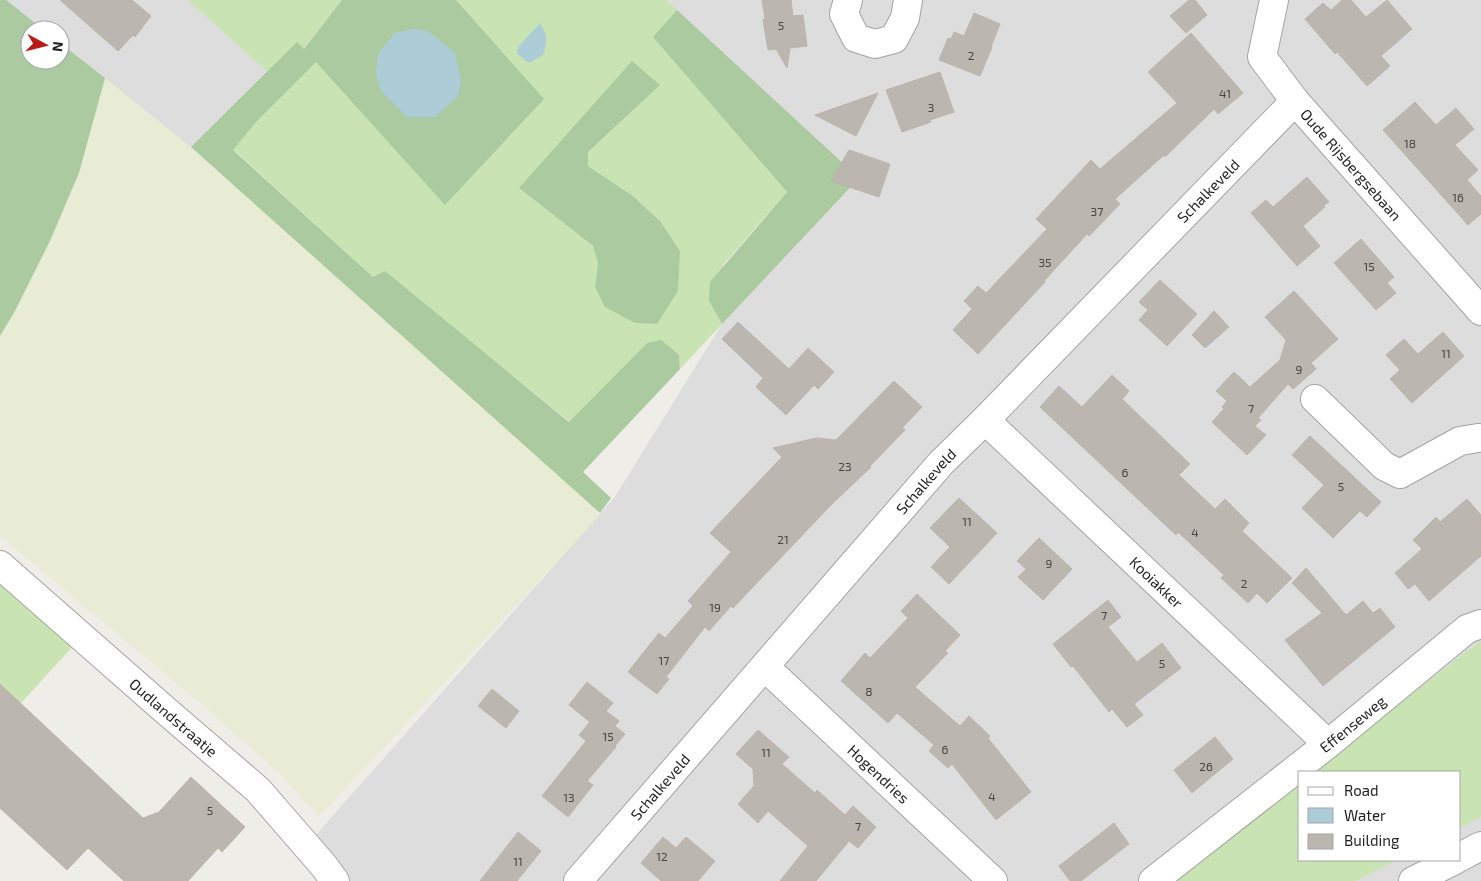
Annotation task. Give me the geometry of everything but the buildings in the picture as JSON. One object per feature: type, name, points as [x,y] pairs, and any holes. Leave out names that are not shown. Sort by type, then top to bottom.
[{"type":"street","points":[[848,0],[844,14],[856,38],[875,44],[894,39],[905,18],[908,0]]},
{"type":"street","name":"Oude Rijsbergsebaan","points":[[1274,0],[1262,57],[1295,101],[1481,311]]},
{"type":"street","name":"Schalkeveld","points":[[578,881],[766,667],[941,463],[1295,101]]},
{"type":"street","points":[[1315,399],[1384,466],[1400,474],[1460,441],[1480,438]]},
{"type":"street","name":"Kooiakker","points":[[985,420],[1328,744]]},
{"type":"street","name":"Oudlandstraatje","points":[[0,565],[258,790],[335,881]]},
{"type":"street","name":"Effenseweg","points":[[1153,881],[1328,744],[1467,630],[1481,624]]},
{"type":"street","name":"Hogendries","points":[[766,667],[993,881]]},
{"type":"street","points":[[1461,856],[1481,846]]},
{"type":"street","points":[[1414,881],[1453,861]]},
{"type":"shaded area","points":[[0,0],[1481,0],[1481,881],[331,881],[314,837],[614,498],[823,161],[183,150],[70,67],[70,20],[20,20]]},
{"type":"green space","points":[[0,0],[6,0],[31,20],[20,20],[20,70],[70,70],[70,51],[105,78],[79,173],[50,241],[15,311],[0,336]]},
{"type":"green space","points":[[188,0],[342,0],[303,49],[297,43],[268,72]]},
{"type":"green space","points":[[342,0],[456,0],[544,99],[445,205],[316,62],[257,121],[233,150],[373,277],[385,271],[569,422],[647,343],[661,340],[679,355],[680,369],[583,472],[611,498],[600,513],[191,147],[297,42],[304,49]]},
{"type":"green space","points":[[456,0],[667,0],[677,10],[653,37],[787,192],[724,264],[709,301],[722,324],[680,369],[679,355],[647,343],[570,422],[481,350],[373,277],[233,149],[257,121],[316,61],[544,99]],"holes":[[[659,85],[588,152],[588,166],[633,196],[661,222],[680,251],[595,287],[598,263],[593,246],[519,188]]]},
{"type":"green space","points":[[677,10],[859,178],[722,324],[709,301],[710,282],[787,192],[653,37]]},
{"type":"green space","points":[[632,61],[660,85],[588,152],[588,166],[633,196],[661,222],[680,251],[678,291],[657,324],[635,323],[605,307],[595,287],[598,263],[593,246],[519,188]]},
{"type":"green space","points":[[105,78],[191,147],[600,513],[592,524],[319,817],[280,774],[206,708],[0,536],[0,336],[15,311],[50,241],[79,173]]},
{"type":"green space","points":[[0,576],[76,643],[0,726]]},
{"type":"green space","points":[[1481,641],[1481,817],[1461,827],[1461,771],[1313,771]]},
{"type":"green space","points":[[1298,784],[1298,861],[1395,861],[1356,881],[1174,881]]},
{"type":"water","points":[[540,23],[545,32],[545,50],[543,55],[529,63],[517,54],[518,47]]},
{"type":"water","points":[[413,29],[428,31],[455,53],[461,80],[458,96],[435,117],[407,117],[381,91],[376,74],[378,54],[395,33]]}]
